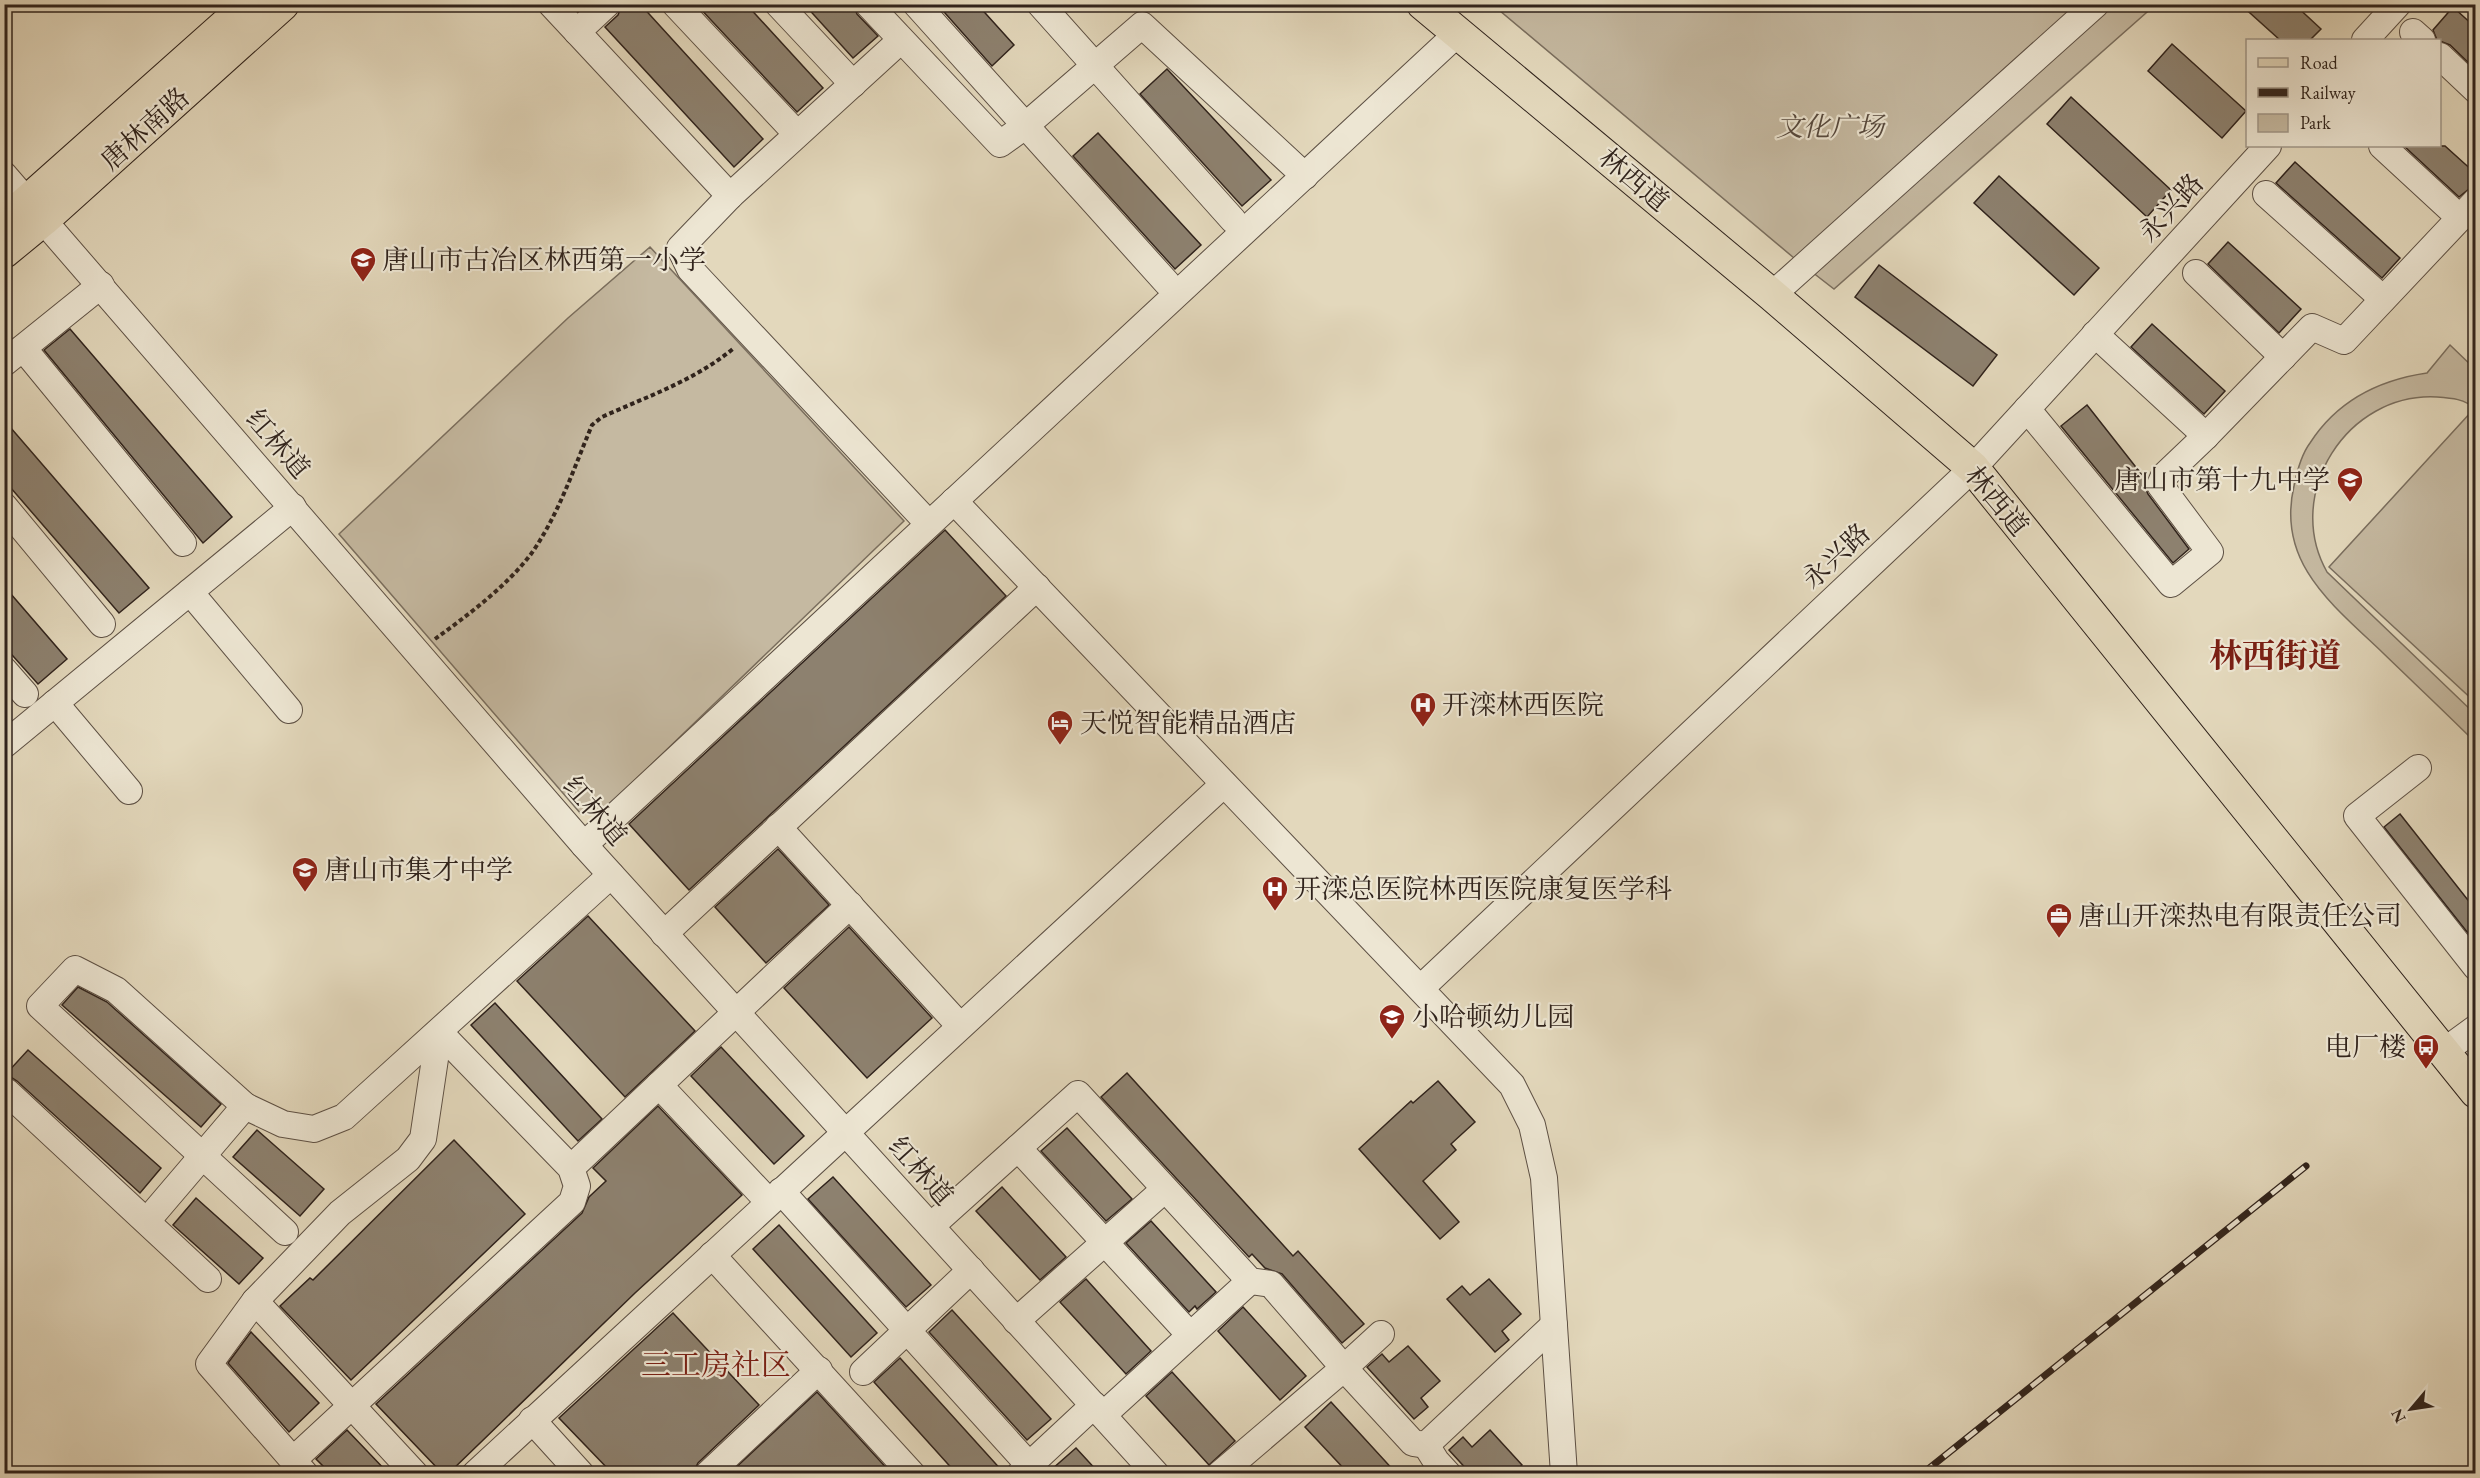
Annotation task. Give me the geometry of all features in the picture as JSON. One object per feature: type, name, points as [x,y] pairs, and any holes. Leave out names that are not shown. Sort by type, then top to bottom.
[{"type":"main road","name":"唐林南路","points":[[4,252],[36,211],[249,4]]},
{"type":"main road","name":"唐林南路","points":[[4,222],[36,211],[283,4]]},
{"type":"main road","name":"林西道","points":[[1423,4],[1772,295],[1973,468],[2475,1092]]},
{"type":"street","points":[[551,4],[730,196]]},
{"type":"street","points":[[577,32],[607,4]]},
{"type":"street","points":[[675,4],[797,134]]},
{"type":"street","points":[[778,4],[853,84]]},
{"type":"street","points":[[868,4],[1000,144],[1096,67],[1142,24],[1305,176]]},
{"type":"street","points":[[916,4],[1167,283]]},
{"type":"street","points":[[1040,4],[1233,220]]},
{"type":"street","points":[[1772,295],[2096,4]]},
{"type":"street","points":[[2366,39],[2398,4]]},
{"type":"street","points":[[584,845],[1458,33]]},
{"type":"street","points":[[902,40],[730,196],[680,249],[690,270],[929,524]]},
{"type":"street","points":[[2441,58],[2475,90]]},
{"type":"street","name":"永兴路","points":[[1421,988],[1973,468],[2267,147]]},
{"type":"street","points":[[2027,409],[2170,584],[2210,552],[2160,485],[2164,476],[2312,327],[2344,341],[2468,209],[2383,147]]},
{"type":"street","name":"红林道","points":[[4,175],[610,875],[1155,1473]]},
{"type":"street","points":[[2266,194],[2383,299]]},
{"type":"street","points":[[2196,273],[2283,357]]},
{"type":"street","points":[[101,285],[14,356],[183,543]]},
{"type":"street","points":[[2095,334],[2206,436]]},
{"type":"street","points":[[954,501],[1512,1085],[1532,1125],[1544,1178],[1564,1473]]},
{"type":"street","points":[[4,506],[102,624]]},
{"type":"street","points":[[4,745],[293,507]]},
{"type":"street","points":[[664,934],[1037,587]]},
{"type":"street","points":[[190,592],[289,710]]},
{"type":"street","points":[[4,670],[24,694]]},
{"type":"street","points":[[55,703],[129,791]]},
{"type":"street","points":[[2418,768],[2357,816],[2475,967]]},
{"type":"street","points":[[475,1473],[1224,784]]},
{"type":"street","points":[[778,827],[960,1026]]},
{"type":"street","points":[[285,1232],[39,1006],[75,969],[116,990],[245,1106],[283,1124],[314,1129],[344,1117],[610,875]]},
{"type":"street","points":[[571,1168],[850,905]]},
{"type":"street","points":[[2443,1052],[2475,1028]]},
{"type":"street","points":[[439,1032],[571,1168],[577,1186],[572,1202],[352,1405],[299,1467],[209,1364],[255,1301],[340,1213],[408,1159],[423,1139],[439,1032]]},
{"type":"street","points":[[659,1085],[775,1197],[907,1330],[1029,1471],[1190,1335],[1250,1281]]},
{"type":"street","points":[[7,1092],[208,1279]]},
{"type":"street","points":[[931,1226],[1078,1094],[1250,1281],[1271,1284],[1413,1443],[1426,1445],[1436,1461],[1448,1473]]},
{"type":"street","points":[[147,1221],[245,1106]]},
{"type":"street","points":[[1018,1148],[1190,1335]]},
{"type":"street","points":[[1016,1321],[1165,1189]]},
{"type":"street","points":[[712,1255],[912,1473]]},
{"type":"street","points":[[863,1372],[971,1270]]},
{"type":"street","points":[[255,1301],[415,1473]]},
{"type":"street","points":[[1426,1445],[1554,1325]]},
{"type":"street","points":[[1220,1473],[1381,1334]]},
{"type":"street","points":[[708,1473],[819,1370]]},
{"type":"street","points":[[532,1420],[581,1473]]},
{"type":"path","points":[[417,652],[460,621],[504,582],[530,554],[549,522],[592,426],[602,417],[689,379],[712,366],[751,334]]},
{"type":"green space","name":"文化广场","points":[[1493,5],[2155,5],[1834,289]]},
{"type":"green space","points":[[650,247],[904,521],[602,812],[581,814],[339,534],[568,318]]},
{"type":"green space","points":[[2450,345],[2475,369],[2475,409],[2463,401],[2437,397],[2405,400],[2376,411],[2351,430],[2332,453],[2319,481],[2313,511],[2315,542],[2327,572],[2475,714],[2475,742],[2328,599],[2301,560],[2293,538],[2291,513],[2294,486],[2302,458],[2310,443],[2333,415],[2346,404],[2376,387],[2409,376],[2427,373]]},
{"type":"green space","points":[[2472,411],[2476,414],[2475,702],[2329,567]]},
{"type":"building","points":[[622,4],[640,4],[763,139],[734,167],[605,27],[618,15]]},
{"type":"building","points":[[696,4],[746,4],[823,88],[797,112]]},
{"type":"building","points":[[804,4],[853,4],[857,14],[878,36],[853,58]]},
{"type":"building","points":[[937,4],[977,4],[1014,45],[992,66]]},
{"type":"building","points":[[2240,4],[2294,4],[2321,29],[2311,39],[2279,39]]},
{"type":"building","points":[[2453,7],[2475,27],[2475,69],[2450,45],[2437,39],[2433,30]]},
{"type":"building","points":[[2172,44],[2246,111],[2222,138],[2148,71]]},
{"type":"building","points":[[1167,69],[1271,180],[1242,206],[1140,94]]},
{"type":"building","points":[[2071,97],[2171,190],[2147,217],[2047,124]]},
{"type":"building","points":[[1098,133],[1201,245],[1175,269],[1073,156]]},
{"type":"building","points":[[2445,146],[2475,173],[2475,184],[2459,197],[2405,147]]},
{"type":"building","points":[[2295,162],[2400,258],[2382,278],[2276,183]]},
{"type":"building","points":[[1999,176],[2099,268],[2074,295],[1974,203]]},
{"type":"building","points":[[2228,242],[2301,309],[2279,333],[2208,264]]},
{"type":"building","points":[[1879,265],[1997,355],[1973,386],[1855,297]]},
{"type":"building","points":[[2152,324],[2225,391],[2204,414],[2131,347]]},
{"type":"building","points":[[70,329],[232,517],[203,543],[44,350]]},
{"type":"building","points":[[2087,405],[2146,480],[2145,487],[2148,494],[2189,549],[2173,563],[2061,426]]},
{"type":"building","points":[[4,420],[149,588],[119,613],[4,480]]},
{"type":"building","points":[[945,530],[1006,596],[689,890],[629,824]]},
{"type":"building","points":[[4,586],[67,659],[38,684],[4,646]]},
{"type":"building","points":[[2400,814],[2475,909],[2475,942],[2384,827]]},
{"type":"building","points":[[778,849],[829,905],[766,963],[715,907]]},
{"type":"building","points":[[588,916],[695,1031],[625,1097],[517,981]]},
{"type":"building","points":[[849,927],[932,1018],[867,1078],[784,988]]},
{"type":"building","points":[[78,987],[107,1002],[221,1104],[201,1127],[62,1005]]},
{"type":"building","points":[[495,1003],[602,1119],[578,1141],[471,1025]]},
{"type":"building","points":[[721,1047],[804,1136],[774,1164],[691,1076]]},
{"type":"building","points":[[28,1050],[161,1168],[140,1193],[17,1081],[6,1074]]},
{"type":"building","points":[[1127,1073],[1293,1256],[1298,1251],[1364,1324],[1342,1343],[1282,1274],[1265,1268],[1252,1254],[1249,1257],[1101,1097]]},
{"type":"building","points":[[1438,1081],[1475,1122],[1451,1144],[1456,1150],[1423,1181],[1459,1222],[1440,1239],[1359,1149],[1411,1101],[1413,1103]]},
{"type":"building","points":[[658,1106],[742,1195],[635,1293],[449,1473],[442,1473],[376,1404],[582,1213],[589,1197],[606,1181],[593,1168]]},
{"type":"building","points":[[1067,1128],[1132,1199],[1106,1221],[1041,1151]]},
{"type":"building","points":[[257,1130],[324,1189],[300,1216],[233,1157]]},
{"type":"building","points":[[454,1140],[525,1214],[351,1380],[280,1306],[310,1278],[313,1280]]},
{"type":"building","points":[[833,1177],[931,1285],[906,1307],[808,1199]]},
{"type":"building","points":[[1002,1187],[1066,1257],[1040,1280],[976,1211]]},
{"type":"building","points":[[196,1198],[263,1258],[239,1284],[173,1225]]},
{"type":"building","points":[[1151,1221],[1216,1292],[1197,1309],[1195,1306],[1189,1312],[1126,1243]]},
{"type":"building","points":[[779,1225],[877,1333],[851,1357],[753,1249]]},
{"type":"building","points":[[1086,1279],[1151,1351],[1126,1374],[1060,1302]]},
{"type":"building","points":[[1489,1279],[1521,1314],[1502,1331],[1509,1340],[1495,1352],[1447,1299],[1462,1286],[1470,1295]]},
{"type":"building","points":[[1243,1307],[1306,1376],[1280,1400],[1218,1331]]},
{"type":"building","points":[[952,1310],[1051,1419],[1027,1440],[929,1332]]},
{"type":"building","points":[[673,1313],[759,1405],[698,1463],[693,1473],[612,1473],[559,1418]]},
{"type":"building","points":[[251,1332],[319,1403],[289,1432],[228,1363]]},
{"type":"building","points":[[1408,1346],[1440,1381],[1421,1398],[1428,1407],[1414,1419],[1367,1367],[1382,1354],[1389,1362]]},
{"type":"building","points":[[900,1358],[1004,1473],[956,1473],[874,1382]]},
{"type":"building","points":[[1172,1372],[1235,1441],[1209,1465],[1146,1396]]},
{"type":"building","points":[[817,1392],[891,1473],[730,1473]]},
{"type":"building","points":[[1331,1402],[1396,1473],[1348,1473],[1305,1427]]},
{"type":"building","points":[[347,1430],[388,1473],[330,1473],[316,1459]]},
{"type":"building","points":[[1490,1430],[1522,1465],[1513,1473],[1470,1473],[1449,1450],[1463,1437],[1472,1447]]},
{"type":"building","points":[[1076,1448],[1099,1473],[1052,1473],[1051,1470]]},
{"type":"railway","points":[[1922,1474],[2306,1166]]},
{"type":"place","name":"唐山市古冶区林西第一小学","points":[[363,283]]},
{"type":"place","name":"唐山市第十九中学","points":[[2350,503]]},
{"type":"place","name":"开滦林西医院","points":[[1423,728]]},
{"type":"place","name":"天悦智能精品酒店","points":[[1060,746]]},
{"type":"place","name":"唐山市集才中学","points":[[305,893]]},
{"type":"place","name":"开滦总医院林西医院康复医学科","points":[[1275,912]]},
{"type":"place","name":"唐山开滦热电有限责任公司","points":[[2059,939]]},
{"type":"place","name":"小哈顿幼儿园","points":[[1392,1040]]},
{"type":"place","name":"电厂楼","points":[[2426,1070]]},
{"type":"district","name":"林西街道","points":[[2275,655]]},
{"type":"district","name":"三工房社区","points":[[716,1365]]}]
